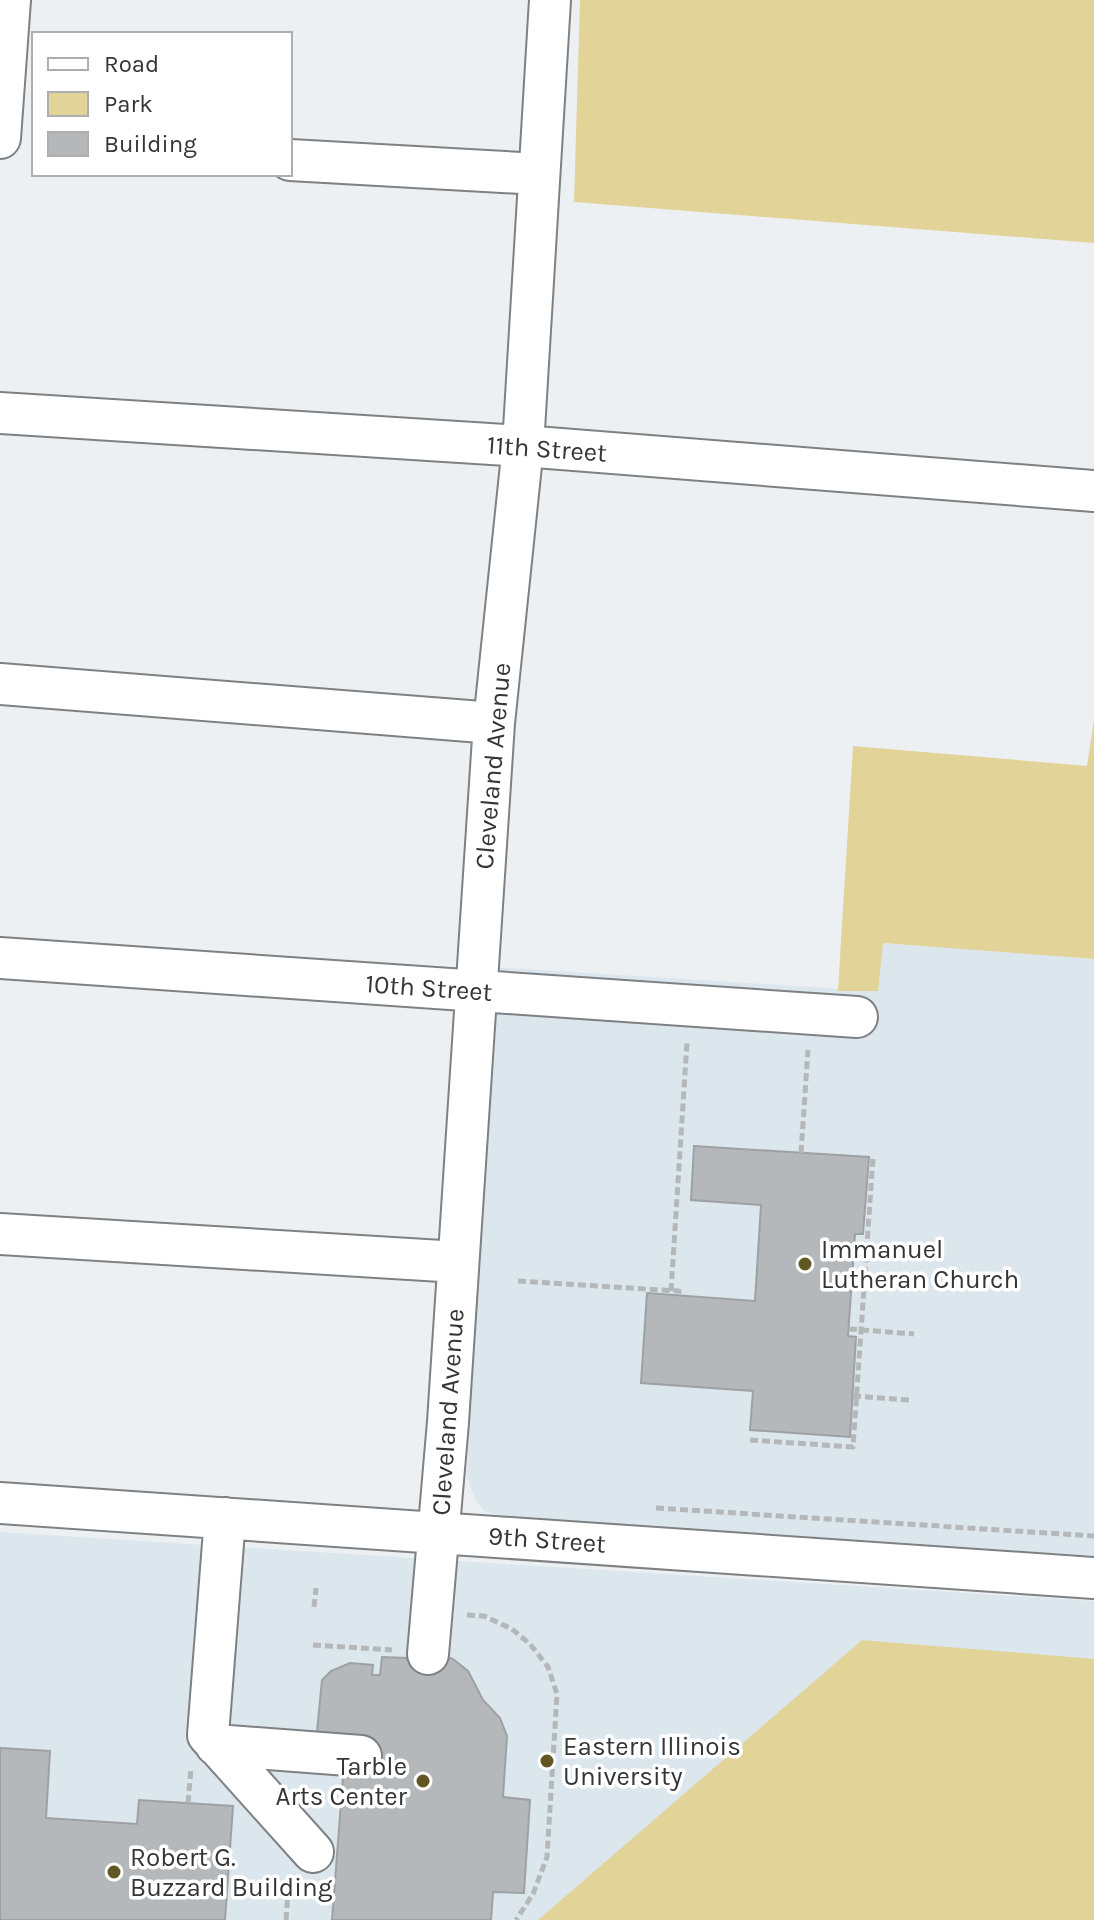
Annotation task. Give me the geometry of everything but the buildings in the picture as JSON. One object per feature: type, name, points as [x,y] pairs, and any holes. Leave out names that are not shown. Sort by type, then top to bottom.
[{"type":"street","points":[[10,0],[0,140],[32,145]]},
{"type":"street","name":"Cleveland Avenue","points":[[428,1653],[439,1532],[494,723],[523,446],[550,0]]},
{"type":"street","points":[[292,160],[539,174]]},
{"type":"street","name":"11th Street","points":[[0,413],[523,446],[1094,491]]},
{"type":"street","points":[[0,684],[494,723]]},
{"type":"street","name":"10th Street","points":[[0,958],[857,1017]]},
{"type":"street","points":[[0,1234],[458,1262]]},
{"type":"street","name":"9th Street","points":[[0,1503],[1094,1578]]},
{"type":"street","points":[[204,1756],[225,1518]]},
{"type":"street","points":[[204,1756],[361,1756]]},
{"type":"street","points":[[204,1756],[313,1852]]},
{"type":"path","points":[[801,1153],[810,1014]]},
{"type":"path","points":[[671,1291],[687,1029]]},
{"type":"path","points":[[750,1440],[853,1447],[854,1396],[873,1158]]},
{"type":"path","points":[[518,1281],[679,1291],[679,1296]]},
{"type":"path","points":[[849,1329],[914,1334]]},
{"type":"path","points":[[854,1396],[909,1400]]},
{"type":"path","points":[[314,1607],[316,1588]]},
{"type":"path","points":[[430,1613],[484,1616],[512,1629],[530,1644],[548,1667],[557,1694],[547,1857],[533,1894],[516,1920]]},
{"type":"path","points":[[313,1645],[428,1653]]},
{"type":"path","points":[[188,1803],[189,1787],[204,1756]]},
{"type":"path","points":[[189,1787],[203,1788]]},
{"type":"shaded area","points":[[882,943],[1094,959],[1094,1556],[501,1516],[484,1511],[476,1501],[467,1477],[474,1264],[492,967],[878,991]]},
{"type":"shaded area","name":"Eastern Illinois University","points":[[0,1532],[1094,1601],[1094,1920],[0,1920]]},
{"type":"green space","points":[[580,0],[1094,0],[1094,243],[574,202]]},
{"type":"green space","points":[[1094,720],[1094,959],[883,943],[878,991],[838,991],[853,746],[1087,766]]},
{"type":"green space","points":[[862,1640],[1094,1659],[1094,1920],[538,1920]]},
{"type":"place","name":"Immanuel Lutheran Church","points":[[805,1264]]},
{"type":"place","name":"Eastern Illinois University","points":[[547,1761]]},
{"type":"place","name":"Tarble Arts Center","points":[[423,1781]]},
{"type":"place","name":"Robert G. Buzzard Building","points":[[114,1872]]}]
